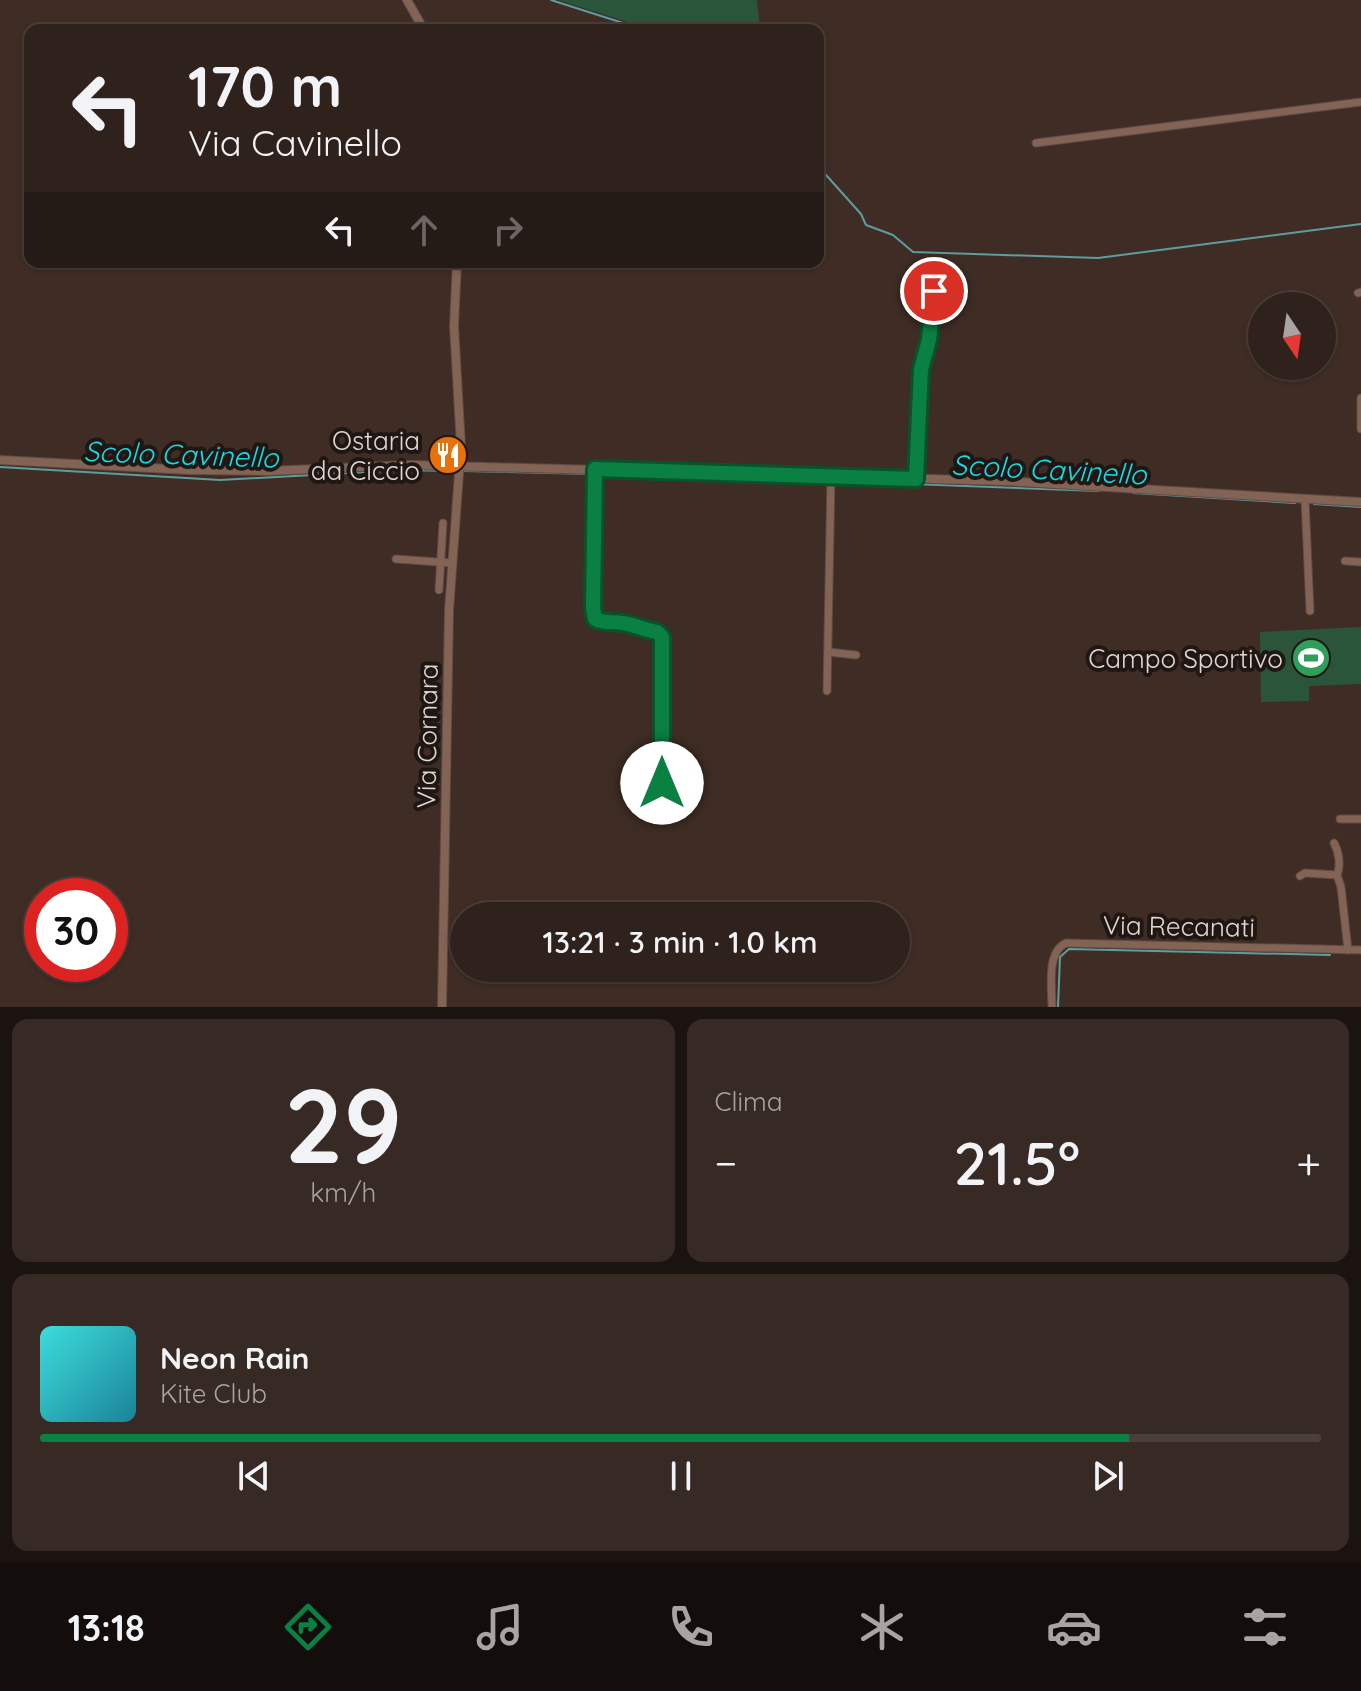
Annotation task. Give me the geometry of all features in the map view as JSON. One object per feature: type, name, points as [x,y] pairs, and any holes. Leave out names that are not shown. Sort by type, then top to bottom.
[{"type":"street","points":[[407,0],[421,24]]},
{"type":"street","points":[[1036,143],[1361,102]]},
{"type":"street","name":"Via Cornara","points":[[442,1007],[448,642],[460,466],[460,408],[454,326],[457,268]]},
{"type":"street","points":[[916,479],[921,369],[929,340],[934,291]]},
{"type":"street","points":[[1361,398],[1361,429]]},
{"type":"street","points":[[0,460],[189,470],[460,466],[831,480],[1034,482],[1361,502]]},
{"type":"street","points":[[595,472],[595,619],[602,623],[623,623],[657,632],[662,637],[662,783],[665,787],[678,787]]},
{"type":"street","points":[[827,691],[831,480]]},
{"type":"street","points":[[1305,499],[1310,611]]},
{"type":"street","points":[[439,590],[443,523]]},
{"type":"street","points":[[396,559],[452,563]]},
{"type":"street","points":[[1345,561],[1361,562]]},
{"type":"street","points":[[828,652],[856,655]]},
{"type":"street","points":[[1340,819],[1361,819]]},
{"type":"street","points":[[1334,843],[1348,950]]},
{"type":"street","points":[[1300,876],[1305,873],[1337,875]]},
{"type":"street","name":"Via Recanati","points":[[1052,1007],[1054,959],[1059,947],[1066,943],[1361,950]]},
{"type":"green space","points":[[558,0],[757,0],[759,24],[634,24]]},
{"type":"green space","name":"Campo Sportivo","points":[[1361,627],[1361,684],[1309,686],[1309,701],[1261,702],[1260,632]]},
{"type":"waterway","points":[[551,0],[626,24]]},
{"type":"waterway","points":[[824,173],[861,214],[866,225],[893,235],[913,252],[1098,258],[1361,224]]},
{"type":"waterway","name":"Scolo Cavinello","points":[[0,467],[220,480],[402,470],[455,471]]},
{"type":"waterway","name":"Scolo Cavinello","points":[[464,471],[591,474]]},
{"type":"waterway","name":"Scolo Cavinello","points":[[597,474],[827,481]]},
{"type":"waterway","name":"Scolo Cavinello","points":[[833,481],[1099,491]]},
{"type":"waterway","name":"Scolo Cavinello","points":[[1133,493],[1295,503]]},
{"type":"waterway","name":"Scolo Cavinello","points":[[1314,504],[1361,507]]},
{"type":"waterway","points":[[1058,1007],[1060,957],[1069,949],[1330,955]]},
{"type":"place","name":"Ostaria da Ciccio","points":[[448,455]]},
{"type":"place","name":"Campo Sportivo","points":[[1311,658]]},
{"type":"route","points":[[662,783],[662,637],[657,632],[623,623],[602,623],[595,619],[595,469],[916,479],[921,369],[929,340],[934,291]]}]
